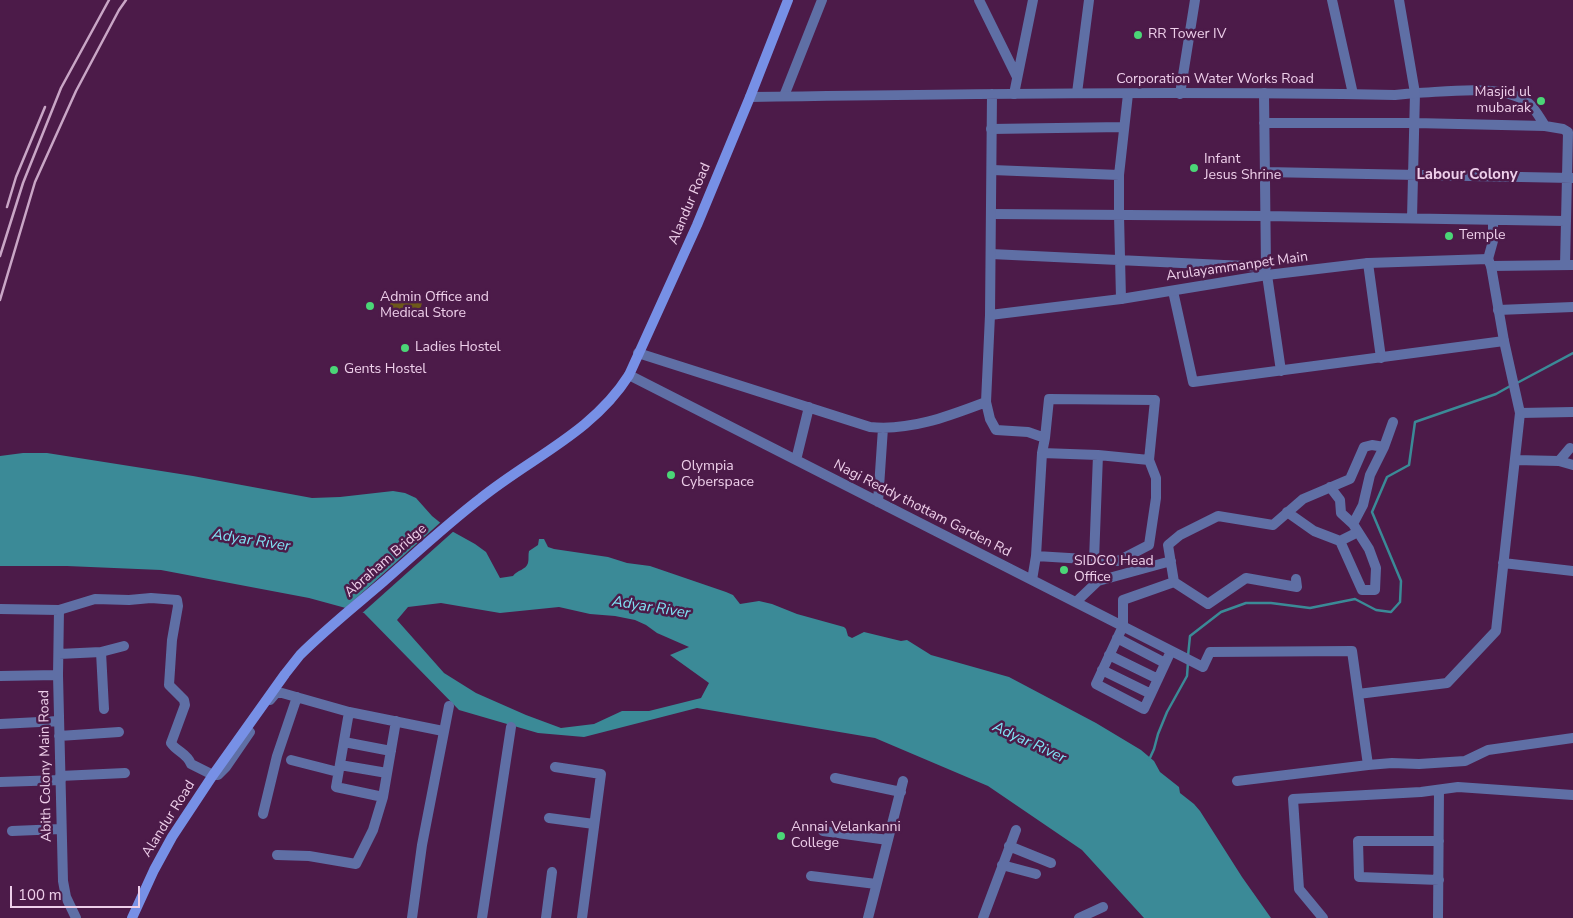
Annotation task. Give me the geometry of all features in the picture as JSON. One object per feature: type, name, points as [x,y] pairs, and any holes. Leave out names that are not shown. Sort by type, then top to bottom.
[{"type":"main road","name":"Alandur Road","points":[[602,410],[618,392],[629,375],[697,224],[788,0]]},
{"type":"main road","name":"Abraham Bridge","points":[[220,764],[284,674],[307,648],[482,497],[569,438],[602,410]]},
{"type":"main road","name":"Alandur Road","points":[[132,918],[154,870],[172,838],[220,764]]},
{"type":"street","points":[[784,96],[822,0]]},
{"type":"street","points":[[979,0],[1018,77]]},
{"type":"street","points":[[1014,94],[1033,0]]},
{"type":"street","points":[[1077,93],[1089,0]]},
{"type":"street","points":[[1180,94],[1195,0]]},
{"type":"street","points":[[1332,0],[1353,94]]},
{"type":"street","points":[[1399,0],[1415,94],[1412,218]]},
{"type":"street","name":"Corporation Water Works Road","points":[[750,97],[1077,93],[1415,94],[1488,90],[1510,94],[1527,101],[1545,126]]},
{"type":"street","points":[[1264,93],[1267,271],[1282,371]]},
{"type":"street","points":[[992,94],[990,315],[986,402],[990,419],[996,430],[1028,432],[1045,438]]},
{"type":"street","points":[[1121,299],[1119,175],[1128,94]]},
{"type":"street","points":[[1264,123],[1415,123],[1545,126],[1563,129],[1568,132],[1570,178],[1565,221],[1569,265]]},
{"type":"street","points":[[992,129],[1123,127]]},
{"type":"street","points":[[992,170],[1119,175]]},
{"type":"street","points":[[1265,172],[1570,178]]},
{"type":"street","points":[[991,214],[1565,221]]},
{"type":"street","points":[[1368,765],[1358,694],[1447,683],[1496,631],[1520,413],[1504,341],[1490,263],[1493,242],[1493,220]]},
{"type":"street","points":[[991,254],[1119,260],[1267,271]]},
{"type":"street","points":[[1368,263],[1381,358]]},
{"type":"street","name":"Arulayammanpet Main","points":[[990,315],[1173,291],[1267,271],[1368,263],[1569,265]]},
{"type":"street","points":[[1173,291],[1193,382],[1504,341]]},
{"type":"street","points":[[1498,310],[1573,307]]},
{"type":"street","points":[[638,353],[870,427],[883,428],[931,422],[986,402]]},
{"type":"street","name":"Nagi Reddy thottam Garden Rd","points":[[629,375],[1203,667],[1210,652],[1352,651],[1358,694]]},
{"type":"street","points":[[1032,580],[1036,556],[1042,453],[1049,399],[1156,400],[1149,460],[1156,478],[1156,498],[1149,545],[1118,561],[1036,556]]},
{"type":"street","points":[[796,460],[809,407]]},
{"type":"street","points":[[1520,413],[1573,412]]},
{"type":"street","points":[[1340,541],[1356,528],[1370,475],[1384,447],[1393,422]]},
{"type":"street","points":[[878,502],[883,428]]},
{"type":"street","points":[[1296,579],[1297,587],[1246,578],[1208,604],[1174,582],[1168,545],[1180,536],[1218,516],[1273,525],[1303,499],[1350,479],[1364,447],[1372,444],[1384,447]]},
{"type":"street","points":[[1559,460],[1570,448]]},
{"type":"street","points":[[1042,453],[1098,455],[1149,460]]},
{"type":"street","points":[[1094,560],[1098,455]]},
{"type":"street","points":[[1515,460],[1559,460],[1573,465]]},
{"type":"street","points":[[1287,512],[1314,532],[1340,541],[1362,590],[1375,590],[1376,568],[1369,549],[1356,528],[1341,513],[1340,500],[1330,487]]},
{"type":"street","points":[[1076,602],[1098,581],[1171,561]]},
{"type":"street","points":[[1503,563],[1573,571]]},
{"type":"street","points":[[1171,651],[1144,709],[1096,684],[1123,626],[1123,600],[1174,582]]},
{"type":"street","points":[[0,609],[59,610],[95,599],[129,600],[151,598],[176,600],[178,606],[172,640],[168,685],[184,700],[184,705],[171,743],[188,757],[191,764],[213,775],[220,774],[226,767],[276,693],[282,692],[349,712],[443,731]]},
{"type":"street","name":"Abith Colony Main Road","points":[[59,610],[58,721],[63,881],[66,897],[76,918]]},
{"type":"street","points":[[1117,638],[1166,663]]},
{"type":"street","points":[[58,654],[101,652],[124,646]]},
{"type":"street","points":[[101,652],[104,708]]},
{"type":"street","points":[[1109,654],[1158,679]]},
{"type":"street","points":[[1102,670],[1151,694]]},
{"type":"street","points":[[0,676],[58,674]]},
{"type":"street","points":[[263,814],[277,756],[297,697]]},
{"type":"street","points":[[412,918],[421,852],[449,706]]},
{"type":"street","points":[[349,712],[336,787],[382,797]]},
{"type":"street","points":[[277,855],[309,856],[356,864],[373,830],[382,797],[396,720]]},
{"type":"street","points":[[0,724],[58,721]]},
{"type":"street","points":[[482,918],[511,728]]},
{"type":"street","points":[[59,736],[120,732]]},
{"type":"street","points":[[1237,781],[1368,765],[1465,761],[1488,750],[1573,738]]},
{"type":"street","points":[[344,742],[391,750]]},
{"type":"street","points":[[291,760],[387,773]]},
{"type":"street","points":[[555,767],[601,774],[582,918]]},
{"type":"street","points":[[0,782],[125,773]]},
{"type":"street","points":[[835,778],[900,792]]},
{"type":"street","points":[[868,918],[903,781]]},
{"type":"street","points":[[1323,918],[1299,889],[1293,799],[1439,790],[1458,787],[1573,795]]},
{"type":"street","points":[[1438,918],[1439,790]]},
{"type":"street","points":[[549,818],[594,824]]},
{"type":"street","points":[[12,831],[61,830]]},
{"type":"street","points":[[983,918],[1016,830]]},
{"type":"street","points":[[823,831],[888,840]]},
{"type":"street","points":[[1439,841],[1358,841],[1359,877],[1439,880]]},
{"type":"street","points":[[1009,846],[1051,863]]},
{"type":"street","points":[[1002,865],[1036,874]]},
{"type":"street","points":[[546,918],[552,872]]},
{"type":"street","points":[[811,876],[876,884]]},
{"type":"street","points":[[1079,918],[1103,908]]},
{"type":"shaded area","points":[[390,294],[418,296],[422,302],[421,307],[412,315],[390,316]]},
{"type":"water","name":"Adyar River","points":[[23,453],[47,453],[193,476],[312,498],[393,491],[405,493],[416,498],[432,516],[448,529],[486,552],[500,578],[513,576],[525,567],[528,563],[529,551],[538,545],[539,539],[544,539],[548,547],[554,549],[608,557],[627,563],[650,566],[726,592],[733,595],[740,604],[759,601],[844,627],[848,636],[852,638],[864,632],[901,641],[907,640],[931,655],[1009,677],[1096,723],[1141,750],[1154,761],[1160,772],[1179,787],[1180,793],[1200,811],[1271,918],[1144,918],[1082,850],[988,786],[875,738],[697,708],[584,737],[538,733],[459,710],[364,613],[309,598],[161,570],[67,566],[0,566],[0,456]],"holes":[[[441,603],[500,613],[559,607],[590,614],[635,620],[657,633],[689,647],[670,655],[709,683],[701,698],[649,711],[622,711],[594,724],[561,728],[476,693],[444,673],[397,620],[408,607]]]},
{"type":"pier","points":[[442,521],[455,530],[360,615],[343,610]]},
{"type":"waterway","points":[[1517,383],[1573,353]]},
{"type":"waterway","points":[[1188,656],[1190,636],[1221,612],[1246,603],[1271,603],[1310,608],[1355,599],[1376,610],[1391,612],[1400,602],[1401,581],[1372,512],[1387,477],[1409,465],[1415,422],[1496,394],[1512,385]]},
{"type":"waterway","points":[[1149,760],[1167,712],[1187,676],[1188,662]]},
{"type":"railway","points":[[0,256],[23,183],[61,88],[109,0]]},
{"type":"railway","points":[[0,300],[35,182],[76,91],[126,0]]},
{"type":"railway","points":[[7,207],[16,177],[45,107]]},
{"type":"place","name":"RR Tower IV","points":[[1138,35]]},
{"type":"place","name":"Masjid ul mubarak","points":[[1541,101]]},
{"type":"place","name":"Infant Jesus Shrine","points":[[1194,168]]},
{"type":"place","name":"Temple","points":[[1449,236]]},
{"type":"place","name":"Admin Office and Medical Store","points":[[370,306]]},
{"type":"place","name":"Ladies Hostel","points":[[405,348]]},
{"type":"place","name":"Gents Hostel","points":[[334,370]]},
{"type":"place","name":"Olympia Cyberspace","points":[[671,475]]},
{"type":"place","name":"SIDCO Head Office","points":[[1064,570]]},
{"type":"place","name":"Annai Velankanni College","points":[[781,836]]},
{"type":"district","name":"Labour Colony","points":[[1467,175]]}]
